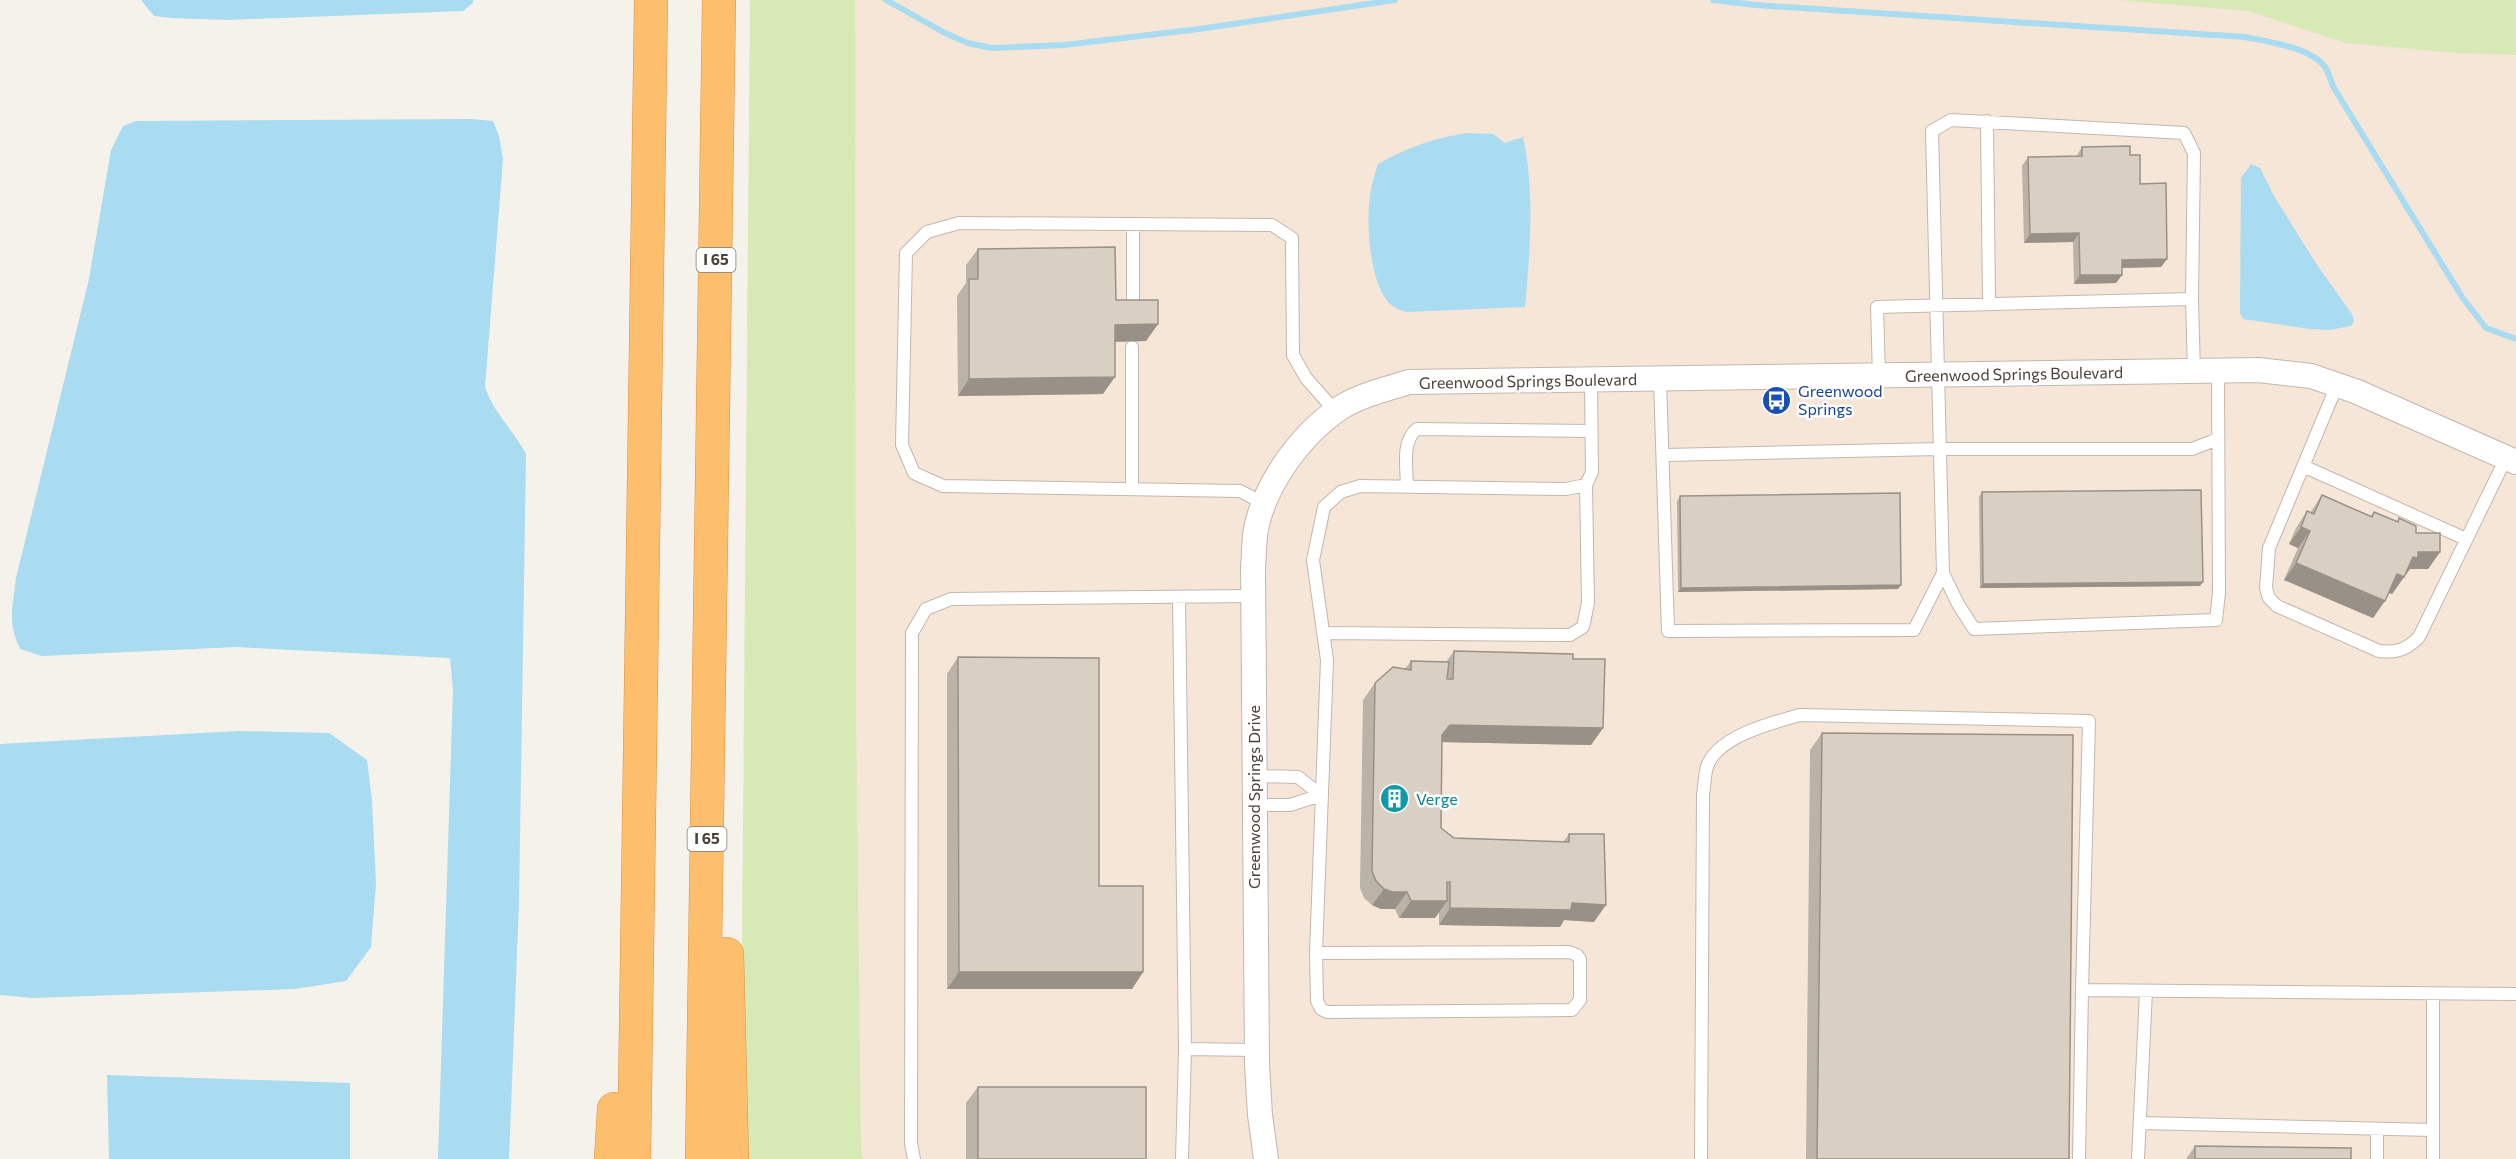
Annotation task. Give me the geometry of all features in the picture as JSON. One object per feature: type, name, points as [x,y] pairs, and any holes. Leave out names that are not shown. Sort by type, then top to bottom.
[{"type":"highway","points":[[634,1159],[651,0]]},
{"type":"highway","name":"I 65","points":[[702,1159],[719,0]]},
{"type":"highway","points":[[712,520],[732,1159]]},
{"type":"highway","points":[[611,1159],[642,670]]},
{"type":"street","name":"Greenwood Springs Boulevard","points":[[1297,445],[1336,412],[1374,393],[1409,382],[2258,370],[2311,376],[2337,385],[2511,460]]},
{"type":"street","name":"Greenwood Springs Drive","points":[[1266,1159],[1260,1114],[1257,1050],[1253,597],[1255,533],[1280,472],[1297,445]]},
{"type":"lane","points":[[1951,120],[2184,133],[2194,153],[2192,299],[2218,439],[2219,593],[2216,620],[1974,629],[1958,604],[1943,573],[1938,448],[1932,131],[1951,120]]},
{"type":"lane","points":[[1987,121],[1989,303]]},
{"type":"lane","points":[[1265,504],[1240,490],[943,486],[914,473],[902,446],[906,253],[927,232],[959,223],[1272,225],[1292,238],[1293,355],[1306,378],[1336,412]]},
{"type":"lane","points":[[1132,319],[1133,224]]},
{"type":"lane","points":[[1879,376],[1877,307],[2192,299]]},
{"type":"lane","points":[[1132,347],[1132,489]]},
{"type":"lane","points":[[1660,379],[1668,631],[1914,630],[1943,573]]},
{"type":"lane","points":[[1323,633],[1570,635],[1583,627],[1588,603],[1586,485],[1592,472],[1591,380]]},
{"type":"lane","points":[[2337,385],[2268,548],[2266,588],[2270,598],[2277,606],[2379,651],[2394,653],[2407,649],[2419,637],[2466,539],[2511,460]]},
{"type":"lane","points":[[1407,487],[1407,446],[1413,433],[1418,429],[1592,430]]},
{"type":"lane","points":[[1664,455],[1938,448],[2192,449],[2218,439]]},
{"type":"lane","points":[[2303,466],[2466,539]]},
{"type":"lane","points":[[1316,953],[1569,952],[1580,959],[1581,1000],[1572,1010],[1327,1012],[1321,1009],[1317,1001],[1316,953],[1327,660],[1313,560],[1324,507],[1341,492],[1360,486],[1566,489],[1586,485]]},
{"type":"lane","points":[[1179,597],[1185,1049],[1182,1159]]},
{"type":"lane","points":[[914,1159],[911,1143],[912,633],[926,609],[951,599],[1253,597]]},
{"type":"lane","points":[[1701,1159],[1705,784],[1708,763],[1720,749],[1758,727],[1799,715],[2089,721],[2079,1159]]},
{"type":"lane","points":[[1254,776],[1298,777],[1321,795]]},
{"type":"lane","points":[[1254,805],[1290,805],[1321,795]]},
{"type":"lane","points":[[2082,990],[2516,994]]},
{"type":"lane","points":[[2138,1159],[2146,991]]},
{"type":"lane","points":[[2433,994],[2433,1159]]},
{"type":"lane","points":[[1185,1049],[1257,1050]]},
{"type":"lane","points":[[2140,1123],[2433,1130]]},
{"type":"lane","points":[[2377,1129],[2377,1159]]},
{"type":"shaded area","points":[[776,0],[2516,0],[2516,1159],[772,1159]]},
{"type":"green space","points":[[750,0],[855,0],[856,717],[861,1149],[863,1159],[748,1159],[742,945]]},
{"type":"green space","points":[[2120,0],[2516,0],[2516,55],[2457,53],[2345,43],[2248,11]]},
{"type":"water","points":[[141,0],[473,0],[473,3],[463,11],[226,20],[154,16]]},
{"type":"water","points":[[471,119],[493,121],[499,136],[503,159],[485,387],[493,405],[526,454],[519,902],[509,1159],[438,1159],[453,690],[450,658],[236,647],[42,656],[20,649],[12,622],[16,578],[89,279],[111,150],[123,126],[136,121]]},
{"type":"water","points":[[1468,133],[1493,134],[1505,143],[1523,137],[1530,200],[1530,243],[1525,307],[1407,312],[1399,310],[1386,298],[1379,286],[1371,255],[1369,208],[1371,188],[1378,164],[1422,144]]},
{"type":"water","points":[[2251,164],[2260,168],[2274,196],[2317,265],[2352,314],[2354,321],[2351,326],[2329,330],[2310,329],[2243,319],[2240,313],[2241,178]]},
{"type":"water","points":[[239,731],[329,733],[367,760],[372,800],[376,883],[371,947],[346,981],[295,989],[32,998],[0,995],[0,744]]},
{"type":"water","points":[[107,1075],[350,1083],[350,1159],[109,1159]]},
{"type":"building","points":[[2130,146],[2130,155],[2140,155],[2140,184],[2166,183],[2167,259],[2122,260],[2122,275],[2080,275],[2079,233],[2030,234],[2028,157],[2082,156],[2082,147]]},
{"type":"building","points":[[1115,247],[1116,300],[1158,300],[1158,324],[1115,325],[1115,377],[969,379],[969,279],[978,279],[978,249]]},
{"type":"building","points":[[2201,490],[2203,582],[1983,584],[1982,492]]},
{"type":"building","points":[[1900,493],[1901,585],[1681,588],[1680,496]]},
{"type":"building","points":[[2322,495],[2372,517],[2374,512],[2398,522],[2399,518],[2416,526],[2416,533],[2440,533],[2440,552],[2418,552],[2418,558],[2413,557],[2404,577],[2397,574],[2385,601],[2296,563],[2310,531],[2301,527],[2307,511],[2314,514]]},
{"type":"building","name":"Verge","points":[[1454,651],[1573,654],[1573,659],[1605,659],[1603,728],[1450,725],[1442,735],[1441,828],[1454,838],[1569,842],[1569,834],[1604,834],[1606,905],[1572,903],[1571,910],[1450,908],[1450,882],[1447,882],[1447,901],[1411,901],[1407,892],[1393,892],[1384,889],[1376,881],[1372,871],[1375,683],[1393,667],[1411,670],[1411,661],[1449,662],[1447,679],[1453,679]]},
{"type":"building","points":[[958,657],[1099,658],[1099,886],[1143,886],[1143,972],[959,972]]},
{"type":"building","points":[[1822,733],[2073,735],[2069,1159],[1817,1159]]},
{"type":"building","points":[[978,1087],[1146,1087],[1146,1159],[978,1159]]},
{"type":"building","points":[[2195,1146],[2351,1148],[2351,1159],[2195,1159]]},
{"type":"waterway","points":[[886,0],[945,33],[968,43],[991,48],[1064,45],[1199,29],[1395,0]]},
{"type":"waterway","points":[[1713,0],[1755,5],[2245,37],[2300,50],[2318,60],[2325,67],[2334,88],[2462,297],[2486,328],[2516,339]]},
{"type":"place","name":"Greenwood Springs","points":[[1777,400]]},
{"type":"place","name":"Verge","points":[[1395,799]]}]
